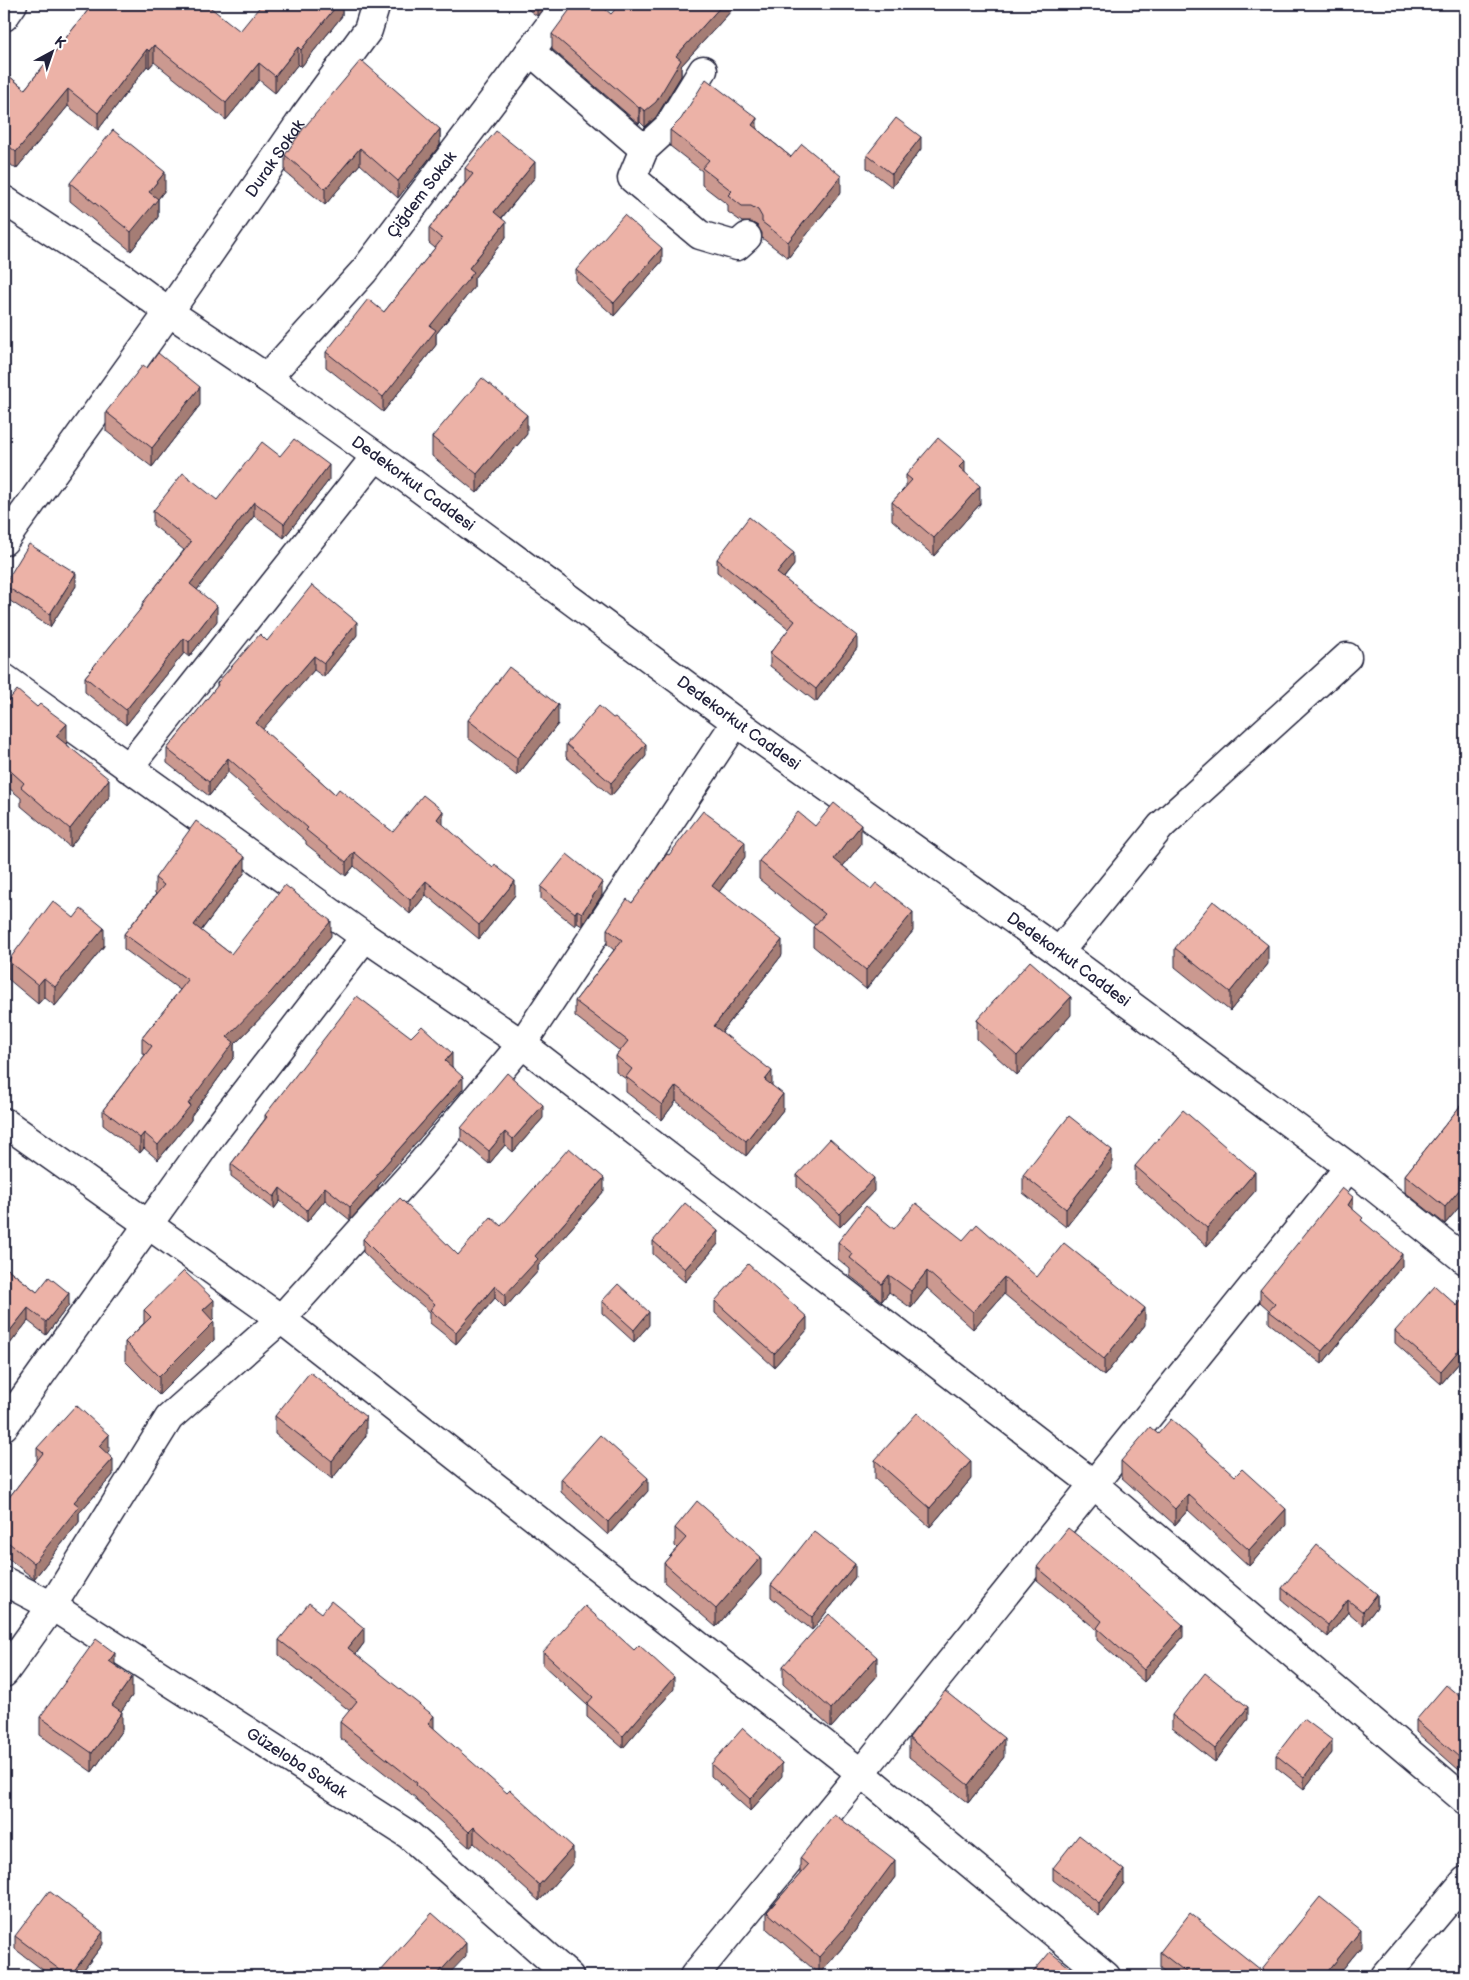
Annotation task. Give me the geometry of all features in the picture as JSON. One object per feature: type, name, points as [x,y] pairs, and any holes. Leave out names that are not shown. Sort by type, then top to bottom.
[{"type":"street","points":[[4,17],[13,4]]},
{"type":"street","name":"Durak Sokak","points":[[4,541],[169,312],[304,117],[368,30],[376,4]]},
{"type":"street","name":"Çiğdem Sokak","points":[[267,378],[364,271],[566,4]]},
{"type":"street","points":[[530,51],[644,150]]},
{"type":"street","points":[[703,70],[668,127],[644,150],[632,178],[700,235],[738,246],[747,237]]},
{"type":"street","name":"Dedekorkut Caddesi","points":[[4,200],[126,280],[376,456],[736,722],[1059,952],[1349,1167],[1465,1260]]},
{"type":"street","points":[[128,768],[376,456]]},
{"type":"street","points":[[1059,952],[1162,826],[1347,657]]},
{"type":"street","points":[[4,678],[365,938],[522,1044],[1092,1483],[1465,1800]]},
{"type":"street","points":[[4,1673],[52,1606],[169,1418],[281,1318],[421,1164],[522,1044],[736,722]]},
{"type":"street","points":[[4,1426],[213,1134],[365,938]]},
{"type":"street","points":[[4,1122],[281,1318],[861,1773],[1106,1976]]},
{"type":"street","points":[[694,1976],[861,1773],[1092,1483],[1349,1167]]},
{"type":"street","name":"Güzeloba Sokak","points":[[4,1581],[52,1606],[409,1835],[568,1976]]},
{"type":"street","points":[[1385,1976],[1465,1882]]},
{"type":"building","points":[[93,4],[206,4],[240,31],[262,4],[338,4],[301,50],[298,47],[275,76],[259,63],[226,103],[154,45],[149,51],[147,49],[98,113],[68,89],[16,152],[4,142],[4,72],[25,89]]},
{"type":"building","points":[[574,4],[599,4],[611,14],[620,4],[723,4],[676,56],[681,60],[656,102],[645,111],[639,108],[552,34]]},
{"type":"building","points":[[361,60],[440,129],[398,181],[360,148],[325,189],[285,155],[303,129]]},
{"type":"building","points":[[706,79],[757,118],[752,125],[791,157],[802,144],[841,176],[788,242],[762,222],[762,217],[758,210],[751,206],[742,206],[728,195],[732,191],[702,168],[709,160],[670,130],[681,119]]},
{"type":"building","points":[[896,118],[921,137],[892,174],[867,155]]},
{"type":"building","points":[[113,130],[165,172],[149,192],[158,199],[131,232],[70,183]]},
{"type":"building","points":[[496,131],[535,162],[494,212],[506,222],[469,268],[474,272],[430,326],[436,330],[383,397],[326,352],[368,299],[384,312],[442,239],[429,228],[473,174],[465,168]]},
{"type":"building","points":[[624,215],[662,248],[614,303],[576,270]]},
{"type":"building","points":[[158,353],[200,387],[152,448],[106,412],[143,365],[147,368]]},
{"type":"building","points":[[482,378],[527,415],[477,474],[432,437]]},
{"type":"building","points":[[938,438],[965,461],[959,467],[980,486],[934,538],[892,502],[912,480],[906,475]]},
{"type":"building","points":[[294,439],[329,465],[284,524],[254,502],[190,584],[217,606],[189,642],[184,638],[126,710],[85,677],[143,606],[142,604],[191,542],[153,511],[183,473],[217,500],[262,442],[280,456]]},
{"type":"building","points":[[749,517],[794,553],[777,573],[857,636],[816,689],[770,653],[795,621],[717,559]]},
{"type":"building","points":[[29,544],[76,573],[50,614],[4,585]]},
{"type":"building","points":[[312,585],[357,622],[324,663],[314,656],[256,723],[335,794],[339,789],[393,832],[423,795],[443,811],[437,819],[493,868],[495,865],[515,881],[479,925],[426,881],[410,900],[354,852],[346,862],[306,830],[308,828],[228,758],[209,782],[167,749],[218,685],[217,683],[260,634],[267,641]]},
{"type":"building","points":[[509,667],[558,705],[517,758],[468,720]]},
{"type":"building","points":[[17,690],[37,707],[40,704],[67,724],[56,736],[109,779],[70,829],[21,787],[24,783],[4,765],[4,706]]},
{"type":"building","points":[[599,706],[613,718],[615,717],[646,744],[611,783],[566,744]]},
{"type":"building","points":[[834,803],[861,825],[834,859],[871,889],[876,883],[913,912],[866,970],[813,927],[825,914],[759,861],[798,812],[815,826]]},
{"type":"building","points":[[703,811],[745,842],[712,886],[782,940],[714,1026],[772,1071],[765,1080],[783,1094],[746,1141],[676,1086],[662,1105],[626,1077],[632,1069],[616,1056],[628,1041],[575,1001],[622,940],[607,929],[627,899],[632,903],[667,854],[669,855]]},
{"type":"building","points":[[196,821],[245,857],[194,925],[231,954],[285,885],[331,921],[271,992],[227,1037],[234,1042],[188,1104],[191,1105],[158,1145],[144,1133],[140,1138],[103,1110],[152,1046],[142,1038],[188,980],[124,934],[164,885],[155,878]]},
{"type":"building","points":[[567,854],[602,882],[582,913],[577,910],[575,913],[541,887]]},
{"type":"building","points":[[53,901],[74,918],[81,909],[104,928],[55,987],[44,978],[38,985],[8,961]]},
{"type":"building","points":[[1213,901],[1268,945],[1230,992],[1175,948]]},
{"type":"building","points":[[1030,961],[1071,997],[1017,1056],[977,1020]]},
{"type":"building","points":[[357,996],[411,1037],[422,1026],[452,1053],[445,1061],[463,1077],[350,1207],[325,1187],[307,1210],[280,1188],[274,1197],[231,1164],[267,1117],[265,1115]]},
{"type":"building","points":[[507,1073],[543,1105],[513,1139],[505,1132],[489,1151],[461,1128]]},
{"type":"building","points":[[1465,1100],[1465,1183],[1445,1207],[1405,1175]]},
{"type":"building","points":[[1183,1110],[1255,1172],[1207,1228],[1135,1166]]},
{"type":"building","points":[[1069,1116],[1112,1150],[1066,1209],[1023,1175]]},
{"type":"building","points":[[830,1139],[874,1178],[840,1214],[797,1175]]},
{"type":"building","points":[[569,1148],[604,1178],[535,1256],[538,1259],[505,1295],[495,1286],[456,1332],[430,1310],[435,1304],[392,1268],[363,1239],[400,1198],[458,1255],[491,1217],[501,1226]]},
{"type":"building","points":[[1342,1188],[1353,1197],[1348,1205],[1363,1218],[1361,1220],[1402,1254],[1322,1351],[1269,1311],[1275,1304],[1260,1290]]},
{"type":"building","points":[[685,1203],[718,1231],[685,1269],[653,1241]]},
{"type":"building","points":[[916,1203],[963,1240],[977,1224],[1037,1277],[1064,1243],[1145,1308],[1104,1359],[1004,1277],[973,1312],[927,1271],[911,1291],[889,1275],[882,1284],[850,1258],[853,1254],[838,1242],[866,1206],[894,1229]]},
{"type":"building","points":[[748,1264],[807,1317],[774,1354],[715,1301]]},
{"type":"building","points":[[4,1266],[37,1292],[49,1277],[69,1293],[46,1322],[28,1308],[9,1332],[4,1328]]},
{"type":"building","points":[[184,1271],[214,1300],[203,1310],[214,1322],[159,1377],[125,1342],[151,1317],[144,1310]]},
{"type":"building","points":[[618,1284],[649,1312],[634,1330],[602,1301]]},
{"type":"building","points":[[1435,1286],[1457,1306],[1462,1300],[1465,1304],[1465,1343],[1441,1371],[1395,1331]]},
{"type":"building","points":[[310,1372],[366,1417],[332,1461],[275,1416]]},
{"type":"building","points":[[76,1405],[109,1435],[99,1446],[113,1459],[74,1502],[79,1506],[34,1563],[4,1539],[4,1504],[43,1453],[37,1448]]},
{"type":"building","points":[[917,1413],[971,1461],[930,1508],[875,1460]]},
{"type":"building","points":[[1171,1419],[1235,1476],[1242,1469],[1286,1509],[1249,1550],[1188,1494],[1175,1509],[1121,1461],[1150,1427],[1158,1434]]},
{"type":"building","points":[[600,1435],[648,1478],[608,1522],[561,1479]]},
{"type":"building","points":[[697,1501],[761,1557],[716,1609],[664,1563],[686,1538],[675,1528]]},
{"type":"building","points":[[1068,1528],[1121,1570],[1183,1625],[1144,1670],[1097,1628],[1102,1621],[1037,1567]]},
{"type":"building","points":[[814,1531],[855,1564],[812,1617],[771,1585]]},
{"type":"building","points":[[1317,1545],[1377,1594],[1363,1612],[1348,1600],[1328,1625],[1282,1588]]},
{"type":"building","points":[[331,1601],[364,1628],[348,1648],[434,1716],[428,1723],[507,1793],[510,1790],[573,1847],[539,1885],[474,1827],[469,1832],[416,1785],[417,1783],[340,1722],[357,1701],[279,1640],[309,1603],[322,1613]]},
{"type":"building","points":[[585,1606],[634,1650],[639,1645],[674,1677],[623,1736],[587,1704],[593,1697],[543,1652]]},
{"type":"building","points":[[829,1614],[877,1657],[831,1709],[783,1666]]},
{"type":"building","points":[[96,1639],[115,1653],[109,1661],[132,1677],[112,1705],[122,1712],[92,1753],[40,1717]]},
{"type":"building","points":[[1205,1673],[1248,1707],[1215,1749],[1172,1715]]},
{"type":"building","points":[[1446,1685],[1465,1701],[1465,1750],[1459,1757],[1416,1720]]},
{"type":"building","points":[[945,1691],[1004,1738],[968,1785],[909,1738]]},
{"type":"building","points":[[1304,1719],[1332,1740],[1304,1777],[1276,1755]]},
{"type":"building","points":[[743,1728],[782,1763],[750,1799],[711,1764]]},
{"type":"building","points":[[834,1814],[895,1860],[842,1931],[819,1957],[767,1912],[808,1865],[800,1858]]},
{"type":"building","points":[[1079,1835],[1124,1870],[1099,1903],[1053,1868]]},
{"type":"building","points":[[49,1891],[103,1932],[70,1976],[15,1936]]},
{"type":"building","points":[[1320,1897],[1361,1930],[1324,1976],[1191,1976],[1160,1952],[1190,1913],[1261,1970]]},
{"type":"building","points":[[432,1913],[466,1943],[436,1976],[382,1976],[378,1973]]},
{"type":"building","points":[[1050,1952],[1081,1976],[1030,1976]]}]
